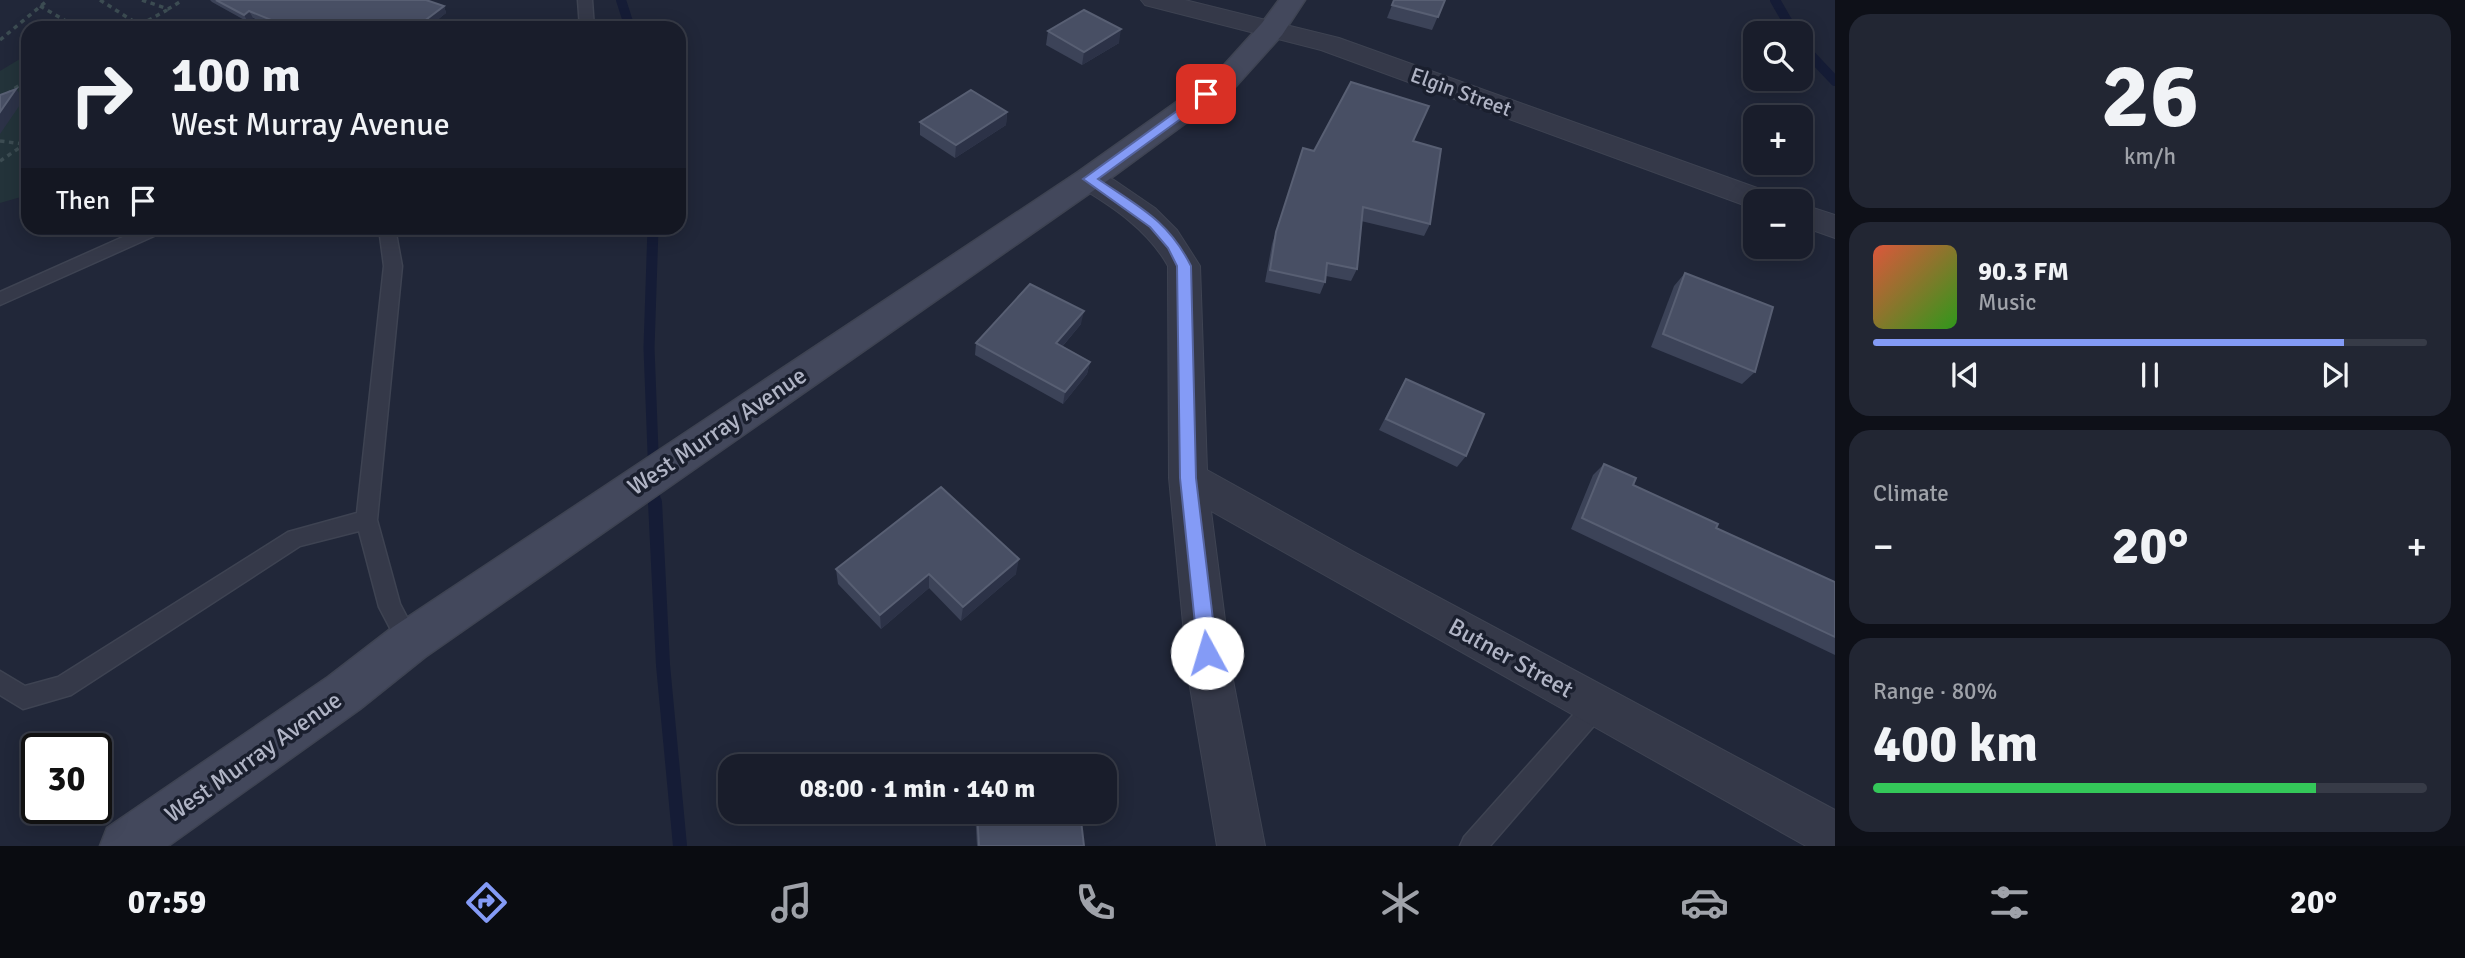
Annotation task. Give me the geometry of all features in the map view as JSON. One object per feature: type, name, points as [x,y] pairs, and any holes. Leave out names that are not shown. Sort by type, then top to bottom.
[{"type":"street","name":"Elgin Street","points":[[1154,0],[1330,44],[1743,194]]},
{"type":"street","name":"West Murray Avenue","points":[[125,846],[344,693],[409,642],[1089,179],[1226,80],[1272,29],[1292,0]]},
{"type":"street","points":[[1089,179],[1155,224],[1174,245],[1184,266],[1188,478],[1210,675],[1241,846]]},
{"type":"street","points":[[1813,219],[1835,227]]},
{"type":"street","name":"Butner Street","points":[[1188,478],[1342,566],[1835,835]]},
{"type":"lane","points":[[585,0],[586,21]]},
{"type":"lane","points":[[0,299],[142,235]]},
{"type":"lane","points":[[391,235],[393,266],[367,520],[390,607],[409,642]]},
{"type":"lane","points":[[0,682],[23,698],[63,687],[295,538],[367,520]]},
{"type":"lane","points":[[1473,846],[1597,705]]},
{"type":"path","points":[[22,21],[48,0]]},
{"type":"path","points":[[100,0],[133,21]]},
{"type":"path","points":[[142,0],[168,9]]},
{"type":"path","points":[[151,21],[183,0]]},
{"type":"path","points":[[40,6],[66,21]]},
{"type":"path","points":[[0,40],[21,22]]},
{"type":"path","points":[[0,99],[21,84]]},
{"type":"path","points":[[0,141],[21,143]]},
{"type":"path","points":[[0,161],[21,146]]},
{"type":"shaded area","points":[[21,58],[21,197],[0,203],[0,71]]},
{"type":"building","points":[[216,0],[426,0],[444,6],[424,21],[274,21],[249,11],[244,15]]},
{"type":"building","points":[[1394,0],[1445,0],[1438,17],[1392,5]]},
{"type":"building","points":[[1084,10],[1121,29],[1084,52],[1048,31]]},
{"type":"building","points":[[1351,82],[1429,106],[1413,141],[1441,149],[1430,224],[1363,207],[1357,269],[1327,263],[1325,282],[1270,270],[1276,232],[1303,148],[1314,151]]},
{"type":"building","points":[[16,89],[0,112],[0,95]]},
{"type":"building","points":[[971,90],[1007,112],[956,145],[920,122]]},
{"type":"building","points":[[1685,273],[1773,307],[1755,372],[1663,334]]},
{"type":"building","points":[[1030,284],[1084,311],[1056,343],[1090,362],[1065,392],[976,343]]},
{"type":"building","points":[[1406,379],[1484,414],[1466,456],[1386,419]]},
{"type":"building","points":[[1604,464],[1636,478],[1633,485],[1718,524],[1716,528],[1835,582],[1835,637],[1582,518]]},
{"type":"building","points":[[941,487],[1019,559],[963,607],[929,574],[880,615],[836,569]]},
{"type":"building","points":[[978,824],[1081,824],[1084,846],[979,846]]},
{"type":"waterway","points":[[621,0],[628,21]]},
{"type":"waterway","points":[[1775,0],[1787,21]]},
{"type":"waterway","points":[[1813,58],[1835,81]]},
{"type":"waterway","points":[[653,235],[649,348],[655,504]]},
{"type":"waterway","points":[[655,502],[663,665],[680,846]]},
{"type":"route","points":[[1206,94],[1089,179],[1155,224],[1174,245],[1184,266],[1188,478],[1207,653]]}]
